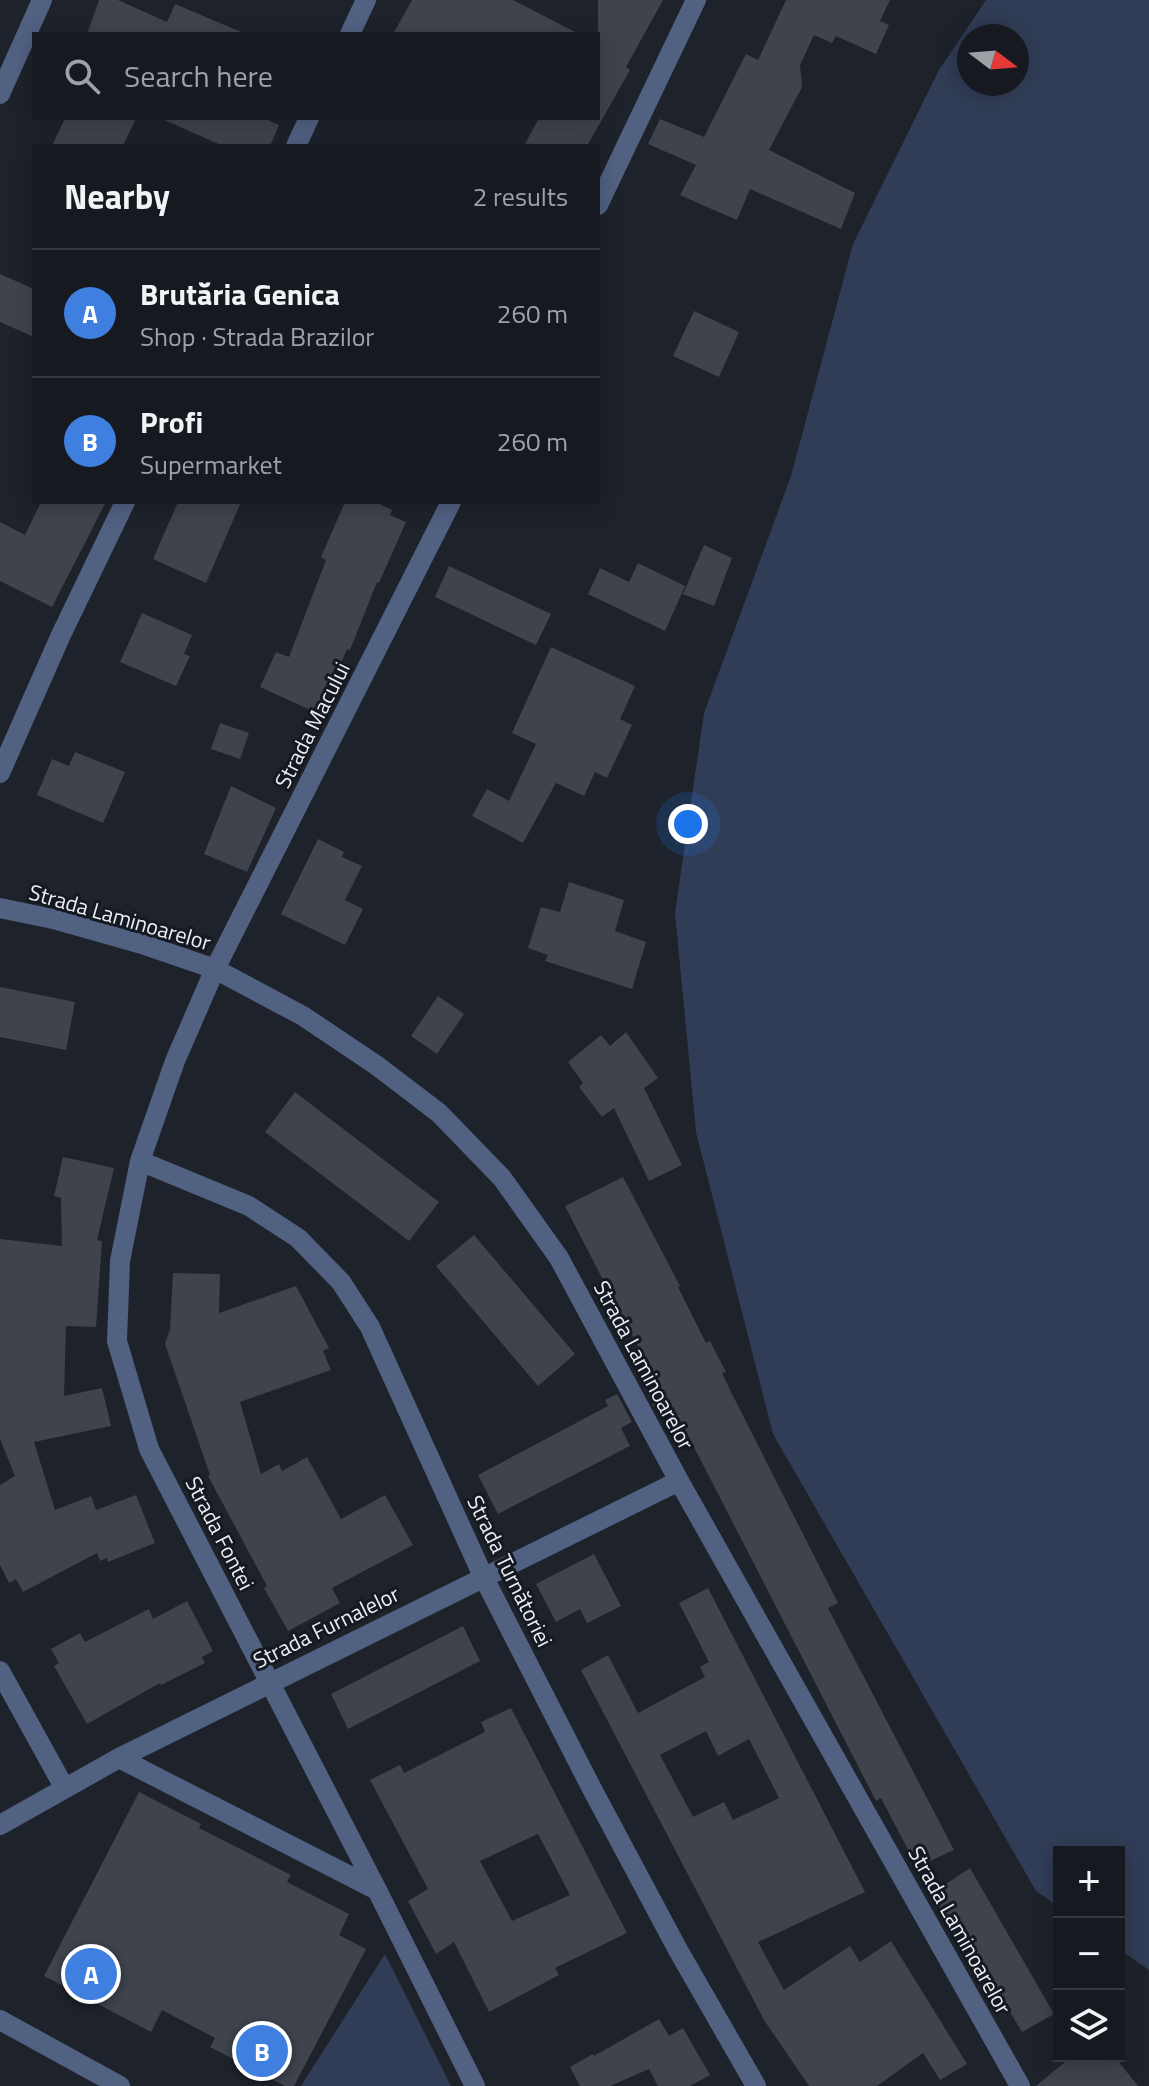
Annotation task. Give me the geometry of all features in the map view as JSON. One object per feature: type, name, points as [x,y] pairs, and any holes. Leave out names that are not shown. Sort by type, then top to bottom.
[{"type":"street","points":[[0,94],[42,0]]},
{"type":"street","points":[[351,32],[366,0]]},
{"type":"street","points":[[600,201],[696,0]]},
{"type":"street","points":[[297,144],[308,120]]},
{"type":"street","points":[[0,773],[60,637],[124,504]]},
{"type":"street","name":"Strada Macului","points":[[215,969],[450,504]]},
{"type":"street","name":"Strada Laminoarelor","points":[[0,908],[84,927],[215,969],[303,1016],[376,1065],[439,1113],[502,1178],[559,1258],[679,1481],[1020,2086]]},
{"type":"street","name":"Strada Fontei","points":[[215,969],[175,1061],[140,1161],[120,1261],[117,1341],[149,1449],[475,2086]]},
{"type":"street","name":"Strada Turnătoriei","points":[[140,1161],[249,1206],[298,1238],[341,1282],[370,1327],[483,1576],[678,1950],[756,2086]]},
{"type":"street","name":"Strada Furnalelor","points":[[0,1825],[119,1758],[679,1481]]},
{"type":"street","points":[[0,1671],[64,1787]]},
{"type":"street","points":[[119,1758],[377,1890]]},
{"type":"street","points":[[0,2020],[120,2086]]},
{"type":"shaded area","points":[[986,0],[1149,0],[1149,1970],[1125,1953],[1125,1846],[1053,1846],[1053,1903],[1036,1891],[773,1434],[696,1132],[675,913],[704,713],[791,476],[853,244],[939,70],[957,43],[957,96],[1029,96],[1029,24],[970,24]]},
{"type":"shaded area","points":[[385,1954],[451,2086],[301,2086]]},
{"type":"building","points":[[99,0],[118,0],[167,22],[175,4],[241,32],[88,32]]},
{"type":"building","points":[[412,0],[513,0],[575,32],[394,32]]},
{"type":"building","points":[[598,0],[663,0],[626,67],[630,70],[588,144],[525,144],[538,120],[600,120]]},
{"type":"building","points":[[786,0],[890,0],[880,21],[889,25],[876,54],[836,36],[832,43],[814,35],[800,65],[802,87],[769,150],[855,193],[841,229],[750,189],[737,220],[707,207],[680,195],[696,165],[648,144],[660,119],[704,137],[746,54],[758,60]]},
{"type":"building","points":[[64,120],[135,120],[124,144],[53,144]]},
{"type":"building","points":[[164,120],[268,120],[279,125],[271,144],[218,144]]},
{"type":"building","points":[[0,274],[32,288],[32,336],[0,322]]},
{"type":"building","points":[[694,311],[739,332],[719,377],[673,356]]},
{"type":"building","points":[[40,504],[105,504],[52,607],[0,581],[0,522],[25,535]]},
{"type":"building","points":[[177,504],[240,504],[206,583],[153,559]]},
{"type":"building","points":[[344,504],[379,504],[392,510],[390,515],[406,522],[377,582],[350,650],[347,649],[317,713],[260,687],[276,652],[289,657],[326,560],[321,557]]},
{"type":"building","points":[[704,545],[732,558],[714,606],[683,594]]},
{"type":"building","points":[[638,563],[685,586],[665,631],[588,594],[600,568],[629,582]]},
{"type":"building","points":[[449,566],[551,614],[536,645],[435,597]]},
{"type":"building","points":[[142,613],[192,635],[184,654],[190,656],[176,686],[120,662]]},
{"type":"building","points":[[551,647],[635,686],[620,719],[632,725],[607,778],[595,772],[584,796],[556,783],[523,843],[472,816],[487,789],[509,801],[536,744],[512,733]]},
{"type":"building","points":[[220,723],[249,733],[240,759],[211,749]]},
{"type":"building","points":[[75,752],[125,772],[103,823],[37,795],[52,759],[69,766]]},
{"type":"building","points":[[231,786],[276,808],[247,872],[204,854]]},
{"type":"building","points":[[318,839],[344,852],[342,857],[362,866],[345,900],[363,909],[345,945],[281,914]]},
{"type":"building","points":[[569,882],[624,900],[615,931],[646,942],[632,989],[545,961],[548,955],[528,948],[541,907],[560,912]]},
{"type":"building","points":[[0,987],[75,1002],[66,1050],[0,1037]]},
{"type":"building","points":[[438,996],[464,1014],[437,1054],[411,1036]]},
{"type":"building","points":[[626,1032],[658,1078],[644,1088],[682,1165],[649,1181],[614,1108],[602,1117],[579,1087],[583,1083],[568,1062],[601,1035],[610,1046]]},
{"type":"building","points":[[295,1092],[439,1202],[409,1241],[265,1132]]},
{"type":"building","points":[[63,1157],[114,1168],[97,1240],[102,1241],[96,1327],[66,1326],[64,1396],[102,1388],[111,1426],[34,1442],[55,1510],[91,1496],[96,1510],[136,1495],[155,1543],[108,1562],[107,1558],[100,1561],[97,1553],[23,1592],[16,1579],[9,1583],[0,1565],[0,1485],[15,1476],[0,1439],[0,1239],[62,1246],[61,1198],[54,1196]]},
{"type":"building","points":[[623,1177],[706,1343],[710,1341],[726,1372],[722,1373],[732,1394],[838,1603],[828,1608],[954,1850],[917,1867],[881,1798],[876,1801],[680,1420],[676,1422],[668,1405],[655,1409],[641,1382],[650,1377],[649,1369],[624,1318],[620,1320],[602,1286],[605,1284],[565,1206]]},
{"type":"building","points":[[474,1235],[575,1354],[538,1386],[436,1266]]},
{"type":"building","points":[[173,1273],[220,1274],[219,1313],[296,1286],[329,1348],[323,1351],[331,1370],[240,1402],[261,1474],[279,1464],[282,1471],[307,1457],[341,1519],[385,1495],[413,1545],[332,1588],[340,1603],[288,1631],[208,1476],[165,1344],[170,1329]]},
{"type":"building","points":[[617,1394],[632,1422],[621,1428],[630,1446],[498,1514],[478,1475],[608,1406],[605,1400]]},
{"type":"building","points":[[594,1554],[621,1606],[587,1623],[580,1609],[556,1622],[536,1584]]},
{"type":"building","points":[[708,1588],[865,1892],[758,1942],[784,1990],[850,1946],[860,1962],[891,1941],[967,2064],[940,2080],[923,2053],[877,2086],[809,2086],[764,2020],[581,1670],[608,1655],[638,1713],[705,1677],[700,1667],[709,1662],[679,1603]],"holes":[[[706,1731],[718,1756],[749,1739],[779,1798],[733,1820],[724,1802],[693,1817],[660,1755]]]},
{"type":"building","points":[[187,1601],[213,1651],[202,1657],[205,1663],[160,1683],[87,1724],[54,1666],[59,1663],[51,1649],[80,1633],[85,1642],[149,1609],[153,1619]]},
{"type":"building","points":[[463,1626],[480,1661],[348,1729],[331,1694]]},
{"type":"building","points":[[511,1708],[627,1933],[555,1968],[559,1975],[489,2012],[454,1942],[436,1954],[408,1901],[428,1889],[370,1780],[400,1765],[404,1773],[485,1732],[481,1722]],"holes":[[[538,1834],[570,1895],[512,1921],[480,1861]]]},
{"type":"building","points":[[139,1792],[201,1824],[199,1828],[291,1875],[287,1882],[349,1914],[339,1935],[366,1949],[294,2086],[285,2086],[210,2047],[215,2038],[162,2010],[151,2032],[44,1976]]},
{"type":"building","points":[[970,1868],[1053,2015],[1022,2032],[1007,2007],[1000,2012],[931,1894]]},
{"type":"building","points":[[659,2019],[669,2036],[683,2028],[710,2075],[690,2086],[658,2086],[649,2069],[610,2086],[580,2086],[570,2067]]},
{"type":"building","points":[[1065,2062],[1119,2062],[1138,2086],[1036,2086]]},
{"type":"place","name":"Brutăria Genica","points":[[91,1974]]},
{"type":"place","name":"Profi","points":[[262,2051]]}]
